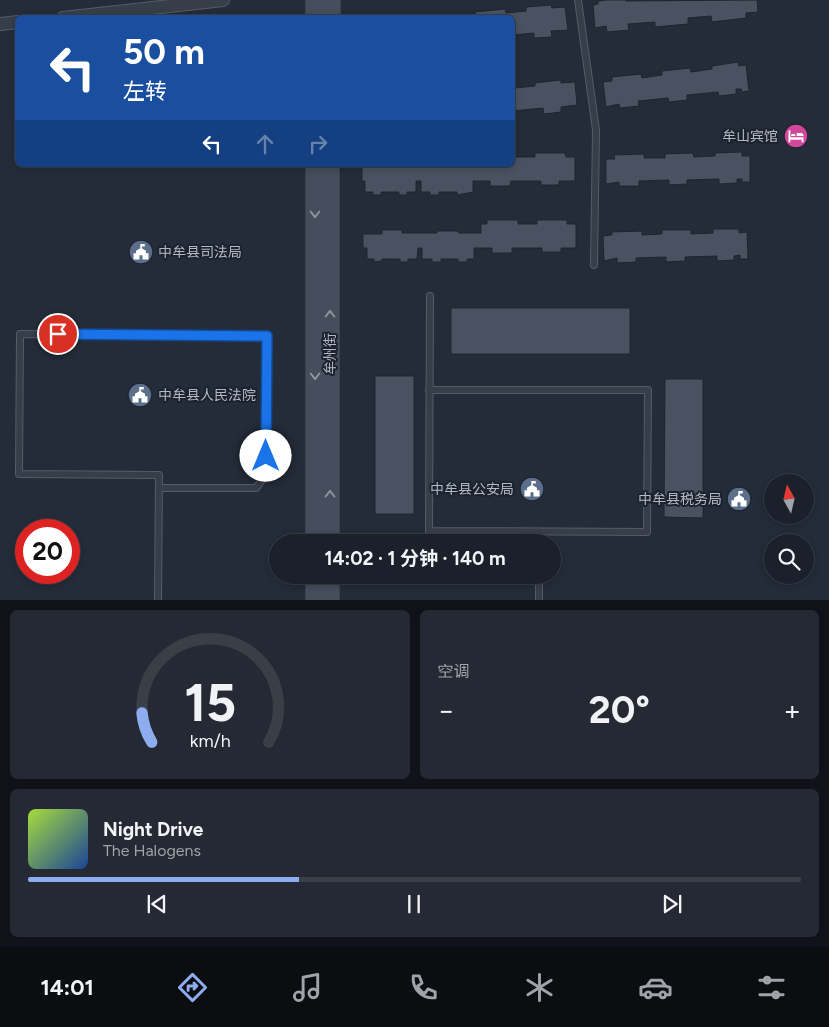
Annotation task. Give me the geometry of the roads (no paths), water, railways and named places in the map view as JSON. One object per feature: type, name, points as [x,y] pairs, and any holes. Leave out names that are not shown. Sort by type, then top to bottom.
[{"type":"street","points":[[90,15],[223,0]]},
{"type":"street","points":[[315,0],[315,15]]},
{"type":"street","points":[[331,0],[331,15]]},
{"type":"street","points":[[0,24],[15,22]]},
{"type":"street","name":"牟州街","points":[[315,167],[315,534]]},
{"type":"street","name":"牟州街","points":[[330,167],[330,534]]},
{"type":"street","points":[[315,584],[315,600]]},
{"type":"street","points":[[330,584],[330,600]]},
{"type":"lane","points":[[578,0],[596,130],[594,265]]},
{"type":"lane","points":[[430,296],[429,532],[647,532],[648,390],[430,390]]},
{"type":"lane","points":[[158,600],[159,475],[18,474],[20,334],[267,336],[265,476],[256,488],[159,488]]},
{"type":"lane","points":[[539,584],[539,600]]},
{"type":"place","name":"牟山宾馆","points":[[796,136]]},
{"type":"place","name":"中牟县司法局","points":[[141,252]]},
{"type":"place","name":"中牟县人民法院","points":[[140,395]]},
{"type":"place","name":"中牟县公安局","points":[[532,489]]},
{"type":"place","name":"中牟县税务局","points":[[739,499]]}]
